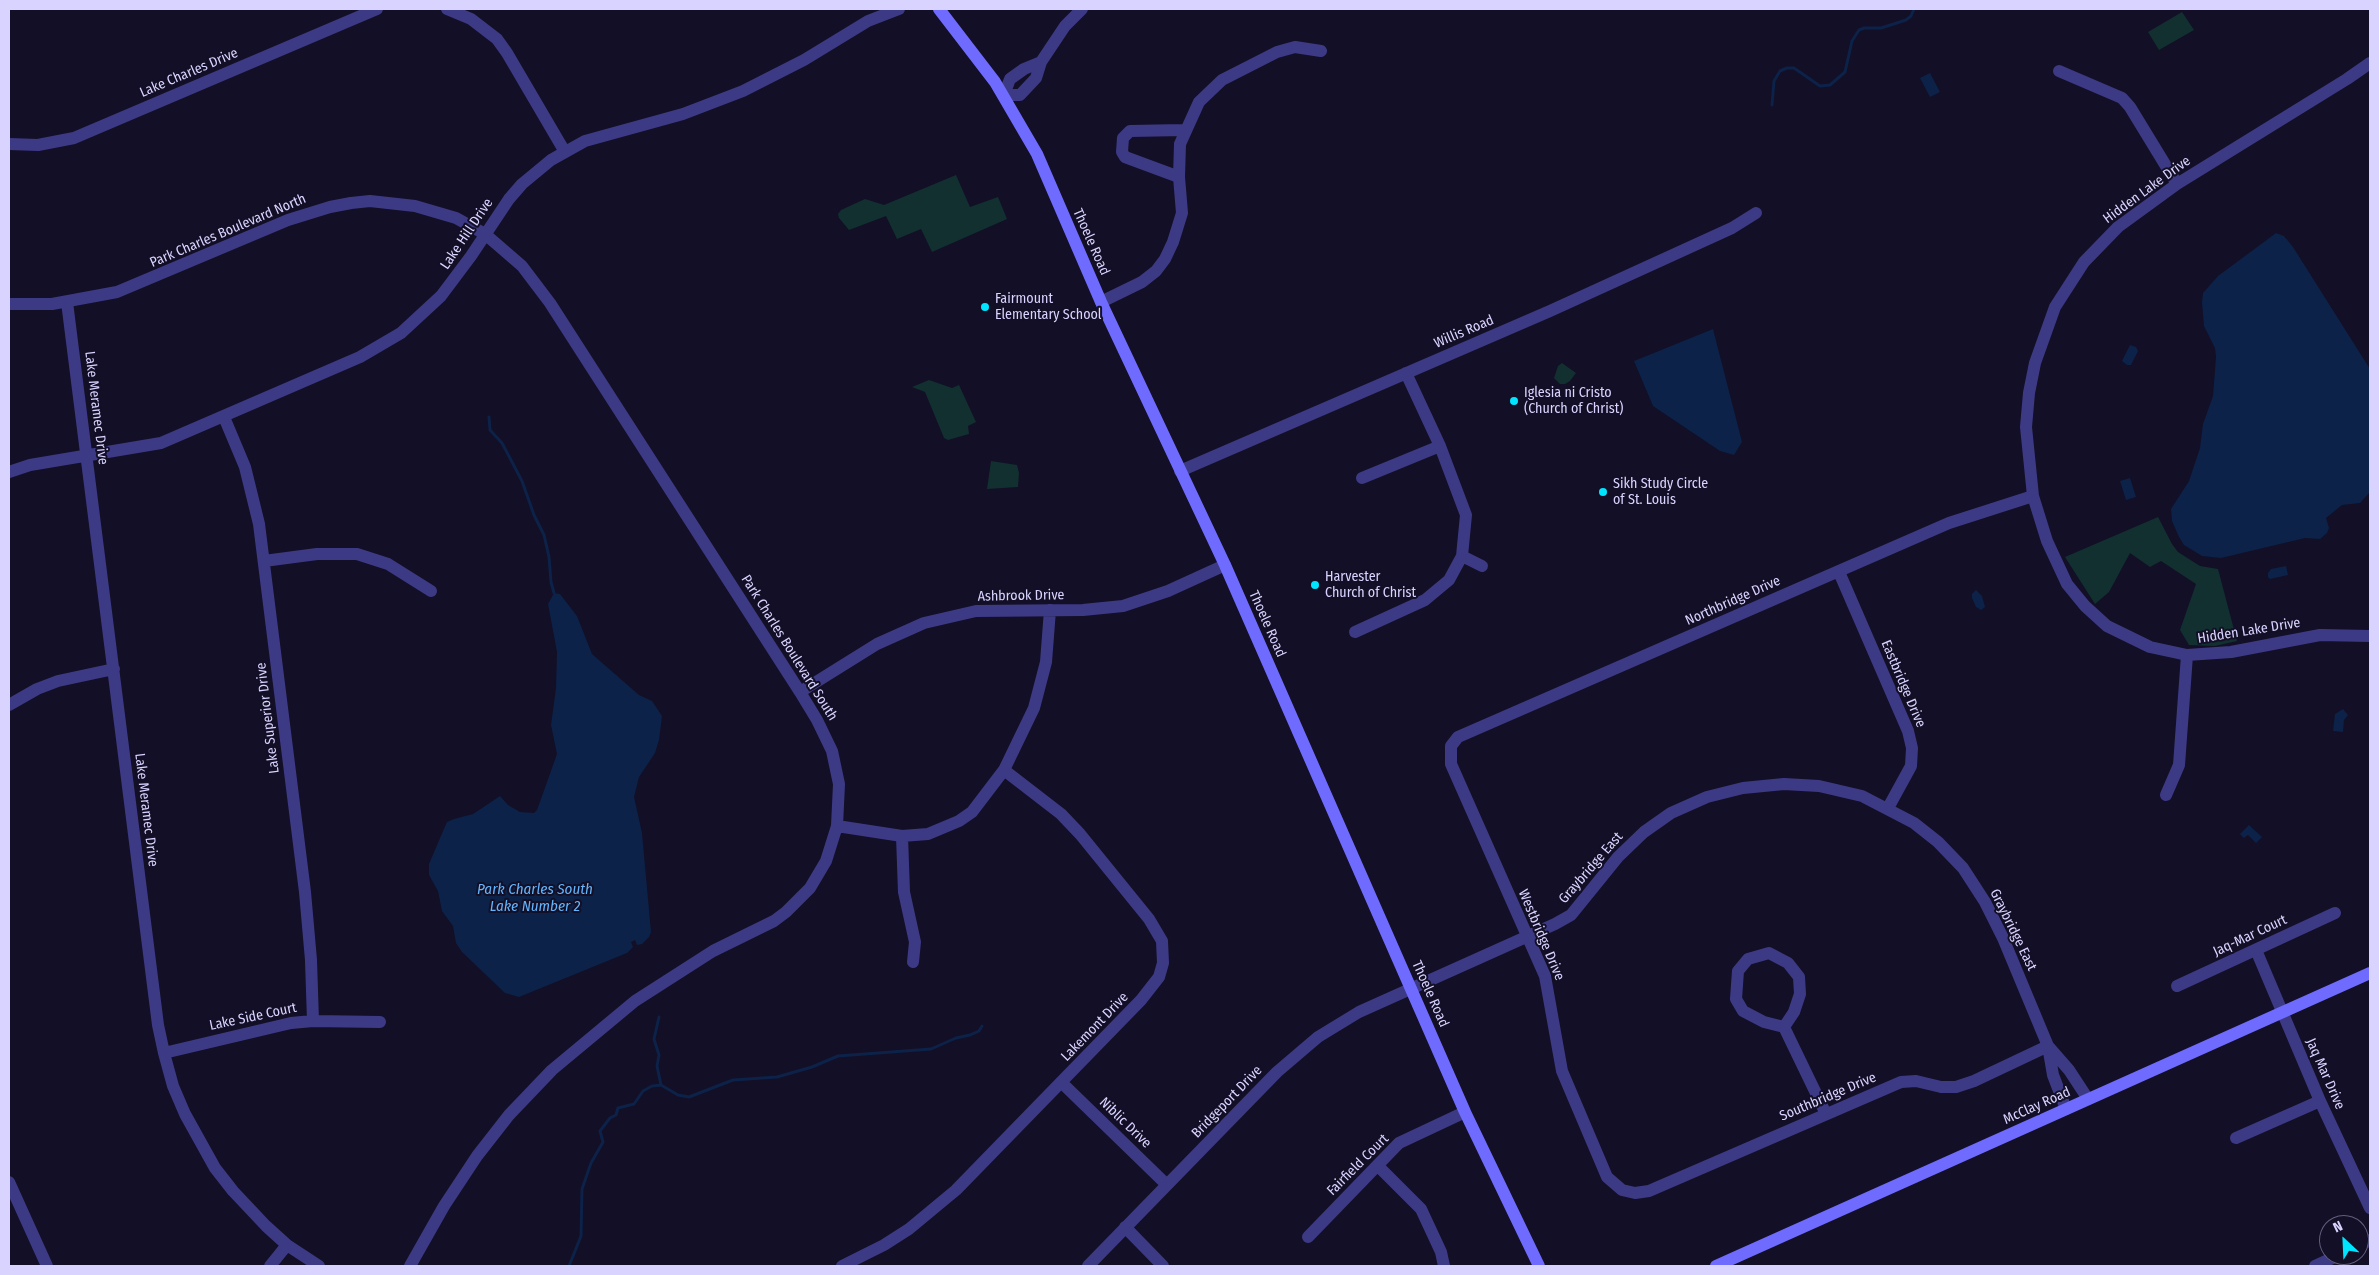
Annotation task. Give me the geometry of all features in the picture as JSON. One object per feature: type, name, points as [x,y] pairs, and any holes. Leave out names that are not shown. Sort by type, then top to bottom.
[{"type":"main road","name":"Thoele Road","points":[[940,9],[1004,95],[1037,154],[1101,302],[1225,565],[1465,1112],[1539,1266]]},
{"type":"main road","name":"McClay Road","points":[[1716,1266],[2370,972]]},
{"type":"street","name":"Lake Charles Drive","points":[[9,144],[38,145],[74,138],[377,9]]},
{"type":"street","points":[[447,9],[458,12],[483,27],[502,46],[565,152]]},
{"type":"street","name":"Lake Hill Drive","points":[[868,21],[880,9]]},
{"type":"street","name":"Lake Hill Drive","points":[[9,472],[30,466],[160,443],[360,357],[401,333],[441,296],[522,184],[551,160],[585,141],[684,114],[743,91],[804,60],[868,21],[899,9]]},
{"type":"street","points":[[1004,95],[1020,94],[1036,78],[1041,62],[1065,26],[1082,9]]},
{"type":"street","points":[[1101,302],[1142,282],[1156,271],[1166,259],[1174,242],[1182,213],[1179,177],[1180,144],[1184,130],[1199,102],[1211,89],[1236,72],[1288,48],[1295,47],[1321,51]]},
{"type":"street","name":"Hidden Lake Drive","points":[[2370,63],[2177,184],[2118,226],[2084,262],[2055,307],[2035,363],[2029,393],[2026,427],[2033,496],[2047,541],[2067,584],[2084,606],[2107,626],[2142,643],[2187,655],[2231,652],[2320,635],[2370,636]]},
{"type":"street","points":[[2059,71],[2122,98],[2130,106],[2177,184]]},
{"type":"street","points":[[1179,177],[1125,158],[1122,152],[1123,138],[1130,131],[1184,130]]},
{"type":"street","name":"Park Charles Boulevard North","points":[[9,304],[36,305],[67,302],[117,292],[288,220],[322,208],[351,203],[370,201],[415,206],[456,218],[485,234]]},
{"type":"street","name":"Willis Road","points":[[1180,471],[1550,311],[1732,228],[1756,213]]},
{"type":"street","name":"Park Charles Boulevard South","points":[[410,1266],[444,1206],[478,1156],[509,1116],[552,1070],[606,1023],[661,984],[713,952],[756,931],[786,912],[819,876],[826,861],[837,826],[839,784],[832,751],[817,720],[550,304],[522,266],[485,234]]},
{"type":"street","name":"Lake Meramec Drive","points":[[67,302],[158,1025],[164,1053],[185,1114],[215,1168],[249,1210],[287,1244],[319,1266]]},
{"type":"street","points":[[1355,632],[1424,600],[1448,580],[1462,556],[1466,515],[1440,446],[1406,373]]},
{"type":"street","name":"Lake Superior Drive","points":[[224,417],[250,484],[259,524],[305,892],[313,1021]]},
{"type":"street","points":[[1362,478],[1440,446]]},
{"type":"street","name":"Northbridge Drive","points":[[1450,746],[1458,737],[1949,522],[2033,496]]},
{"type":"street","points":[[264,560],[324,554],[357,554],[388,564],[431,591]]},
{"type":"street","points":[[1462,556],[1482,566]]},
{"type":"street","name":"Ashbrook Drive","points":[[800,692],[877,644],[924,622],[976,610],[1102,610],[1123,606],[1168,591],[1225,565]]},
{"type":"street","name":"Eastbridge Drive","points":[[1838,572],[1908,731],[1912,748],[1910,766],[1888,808]]},
{"type":"street","points":[[837,826],[902,836],[928,834],[959,821],[972,812],[1004,770],[1034,708],[1046,662],[1050,610]]},
{"type":"street","points":[[2166,795],[2179,765],[2187,655]]},
{"type":"street","points":[[9,705],[37,689],[58,681],[114,669]]},
{"type":"street","name":"Westbridge Drive","points":[[1450,746],[1451,764],[1544,976],[1562,1071],[1607,1177],[1622,1190]]},
{"type":"street","name":"Lakemont Drive","points":[[842,1266],[884,1245],[934,1210],[956,1190],[1152,988],[1159,977],[1163,963],[1163,947],[1149,919],[1080,834],[1041,798],[1004,770]]},
{"type":"street","name":"Graybridge East","points":[[1411,989],[1571,915],[1618,857],[1644,832],[1671,813],[1706,797],[1743,788],[1793,784],[1819,786],[1862,796],[1888,808],[1914,823],[1938,842],[1963,868],[1986,902],[2003,938],[2048,1046],[2053,1075],[2066,1109]]},
{"type":"street","points":[[902,836],[904,892],[915,942],[913,962]]},
{"type":"street","name":"Jaq-Mar Court","points":[[2177,986],[2335,913]]},
{"type":"street","name":"Jaq Mar Drive","points":[[2256,950],[2320,1101],[2370,1208]]},
{"type":"street","points":[[1768,954],[1788,962],[1799,977],[1800,994],[1794,1012],[1784,1027],[1764,1022],[1743,1011],[1736,1000],[1738,971],[1748,959],[1768,954]]},
{"type":"street","name":"Bridgeport Drive","points":[[1088,1266],[1300,1050],[1338,1023],[1411,989]]},
{"type":"street","name":"Lake Side Court","points":[[164,1053],[272,1027],[313,1021],[380,1022]]},
{"type":"street","points":[[1784,1027],[1826,1114]]},
{"type":"street","name":"Graybridge East","points":[[2048,1046],[2069,1070],[2088,1099]]},
{"type":"street","name":"Southbridge Drive","points":[[1622,1190],[1635,1193],[1649,1191],[1901,1082],[1916,1081],[1941,1087],[1956,1087],[1974,1081],[2048,1046]]},
{"type":"street","name":"Niblic Drive","points":[[1061,1082],[1167,1185]]},
{"type":"street","points":[[2236,1138],[2320,1101]]},
{"type":"street","name":"Fairfield Court","points":[[1308,1237],[1400,1143],[1465,1112]]},
{"type":"street","points":[[1378,1166],[1421,1209],[1441,1252],[1444,1266]]},
{"type":"street","points":[[9,1182],[48,1266]]},
{"type":"street","points":[[1125,1227],[1163,1266]]},
{"type":"street","points":[[270,1266],[287,1244]]},
{"type":"green space","points":[[2182,12],[2194,30],[2159,50],[2148,32]]},
{"type":"green space","points":[[956,175],[970,207],[998,197],[1007,219],[932,252],[921,229],[897,239],[886,216],[849,230],[839,218],[838,214],[841,210],[865,199],[884,205]]},
{"type":"green space","points":[[1562,363],[1576,373],[1565,384],[1560,384],[1554,378],[1558,366]]},
{"type":"green space","points":[[929,380],[952,388],[959,385],[976,422],[968,426],[969,434],[948,440],[944,438],[925,392],[912,387]]},
{"type":"green space","points":[[991,461],[1017,465],[1019,473],[1018,487],[987,489]]},
{"type":"green space","points":[[2158,517],[2178,552],[2200,566],[2218,569],[2237,641],[2215,646],[2189,645],[2180,630],[2196,584],[2161,561],[2150,567],[2130,553],[2109,592],[2095,604],[2065,557]]},
{"type":"water","points":[[1930,73],[1940,92],[1930,97],[1920,78]]},
{"type":"water","points":[[2276,233],[2284,236],[2293,247],[2370,369],[2370,492],[2360,503],[2342,505],[2326,518],[2329,528],[2327,533],[2320,539],[2305,538],[2221,558],[2202,556],[2184,545],[2172,521],[2171,509],[2189,481],[2200,448],[2203,424],[2213,396],[2216,357],[2215,348],[2204,326],[2203,293],[2218,276]]},
{"type":"water","points":[[1713,329],[1742,442],[1734,455],[1720,451],[1653,406],[1634,361]]},
{"type":"water","points":[[2130,345],[2136,347],[2138,351],[2131,365],[2127,365],[2122,361]]},
{"type":"water","points":[[2130,478],[2136,497],[2126,500],[2120,481]]},
{"type":"water","points":[[2286,566],[2288,575],[2270,579],[2268,577],[2271,569]]},
{"type":"water","points":[[1976,590],[1982,596],[1985,607],[1981,610],[1976,607],[1972,598],[1972,594]]},
{"type":"water","name":"Park Charles South Lake Number 2","points":[[554,593],[560,594],[577,616],[592,654],[639,695],[652,701],[662,716],[659,740],[655,753],[639,777],[634,797],[642,833],[651,932],[642,944],[637,945],[635,940],[631,942],[633,947],[627,953],[519,997],[505,993],[462,952],[456,943],[453,926],[442,911],[438,891],[429,875],[429,864],[447,822],[473,814],[500,796],[508,805],[520,812],[534,813],[537,810],[557,754],[551,725],[556,688],[557,652],[548,604]]},
{"type":"water","points":[[2343,709],[2348,715],[2344,720],[2343,732],[2333,731],[2335,714]]},
{"type":"water","points":[[2249,825],[2262,837],[2256,843],[2248,835],[2244,838],[2240,834]]},
{"type":"waterway","points":[[1772,105],[1774,81],[1780,71],[1794,68],[1820,86],[1830,85],[1845,72],[1852,41],[1859,30],[1864,28],[1881,28],[1906,20],[1911,16],[1914,9]]},
{"type":"waterway","points":[[489,417],[490,430],[502,443],[522,481],[534,515],[544,535],[554,593]]},
{"type":"waterway","points":[[659,1017],[654,1039],[659,1055],[657,1066],[661,1085]]},
{"type":"waterway","points":[[569,1266],[581,1236],[582,1189],[591,1163],[603,1142],[600,1131],[610,1118],[616,1115],[618,1108],[634,1104],[643,1091],[652,1086],[661,1085],[678,1095],[689,1097],[733,1080],[777,1077],[812,1067],[838,1056],[931,1049],[956,1038],[979,1031],[982,1026]]},
{"type":"place","name":"Fairmount Elementary School","points":[[985,307]]},
{"type":"place","name":"Iglesia ni Cristo (Church of Christ)","points":[[1514,401]]},
{"type":"place","name":"Sikh Study Circle of St. Louis","points":[[1603,492]]},
{"type":"place","name":"Harvester Church of Christ","points":[[1315,585]]}]
